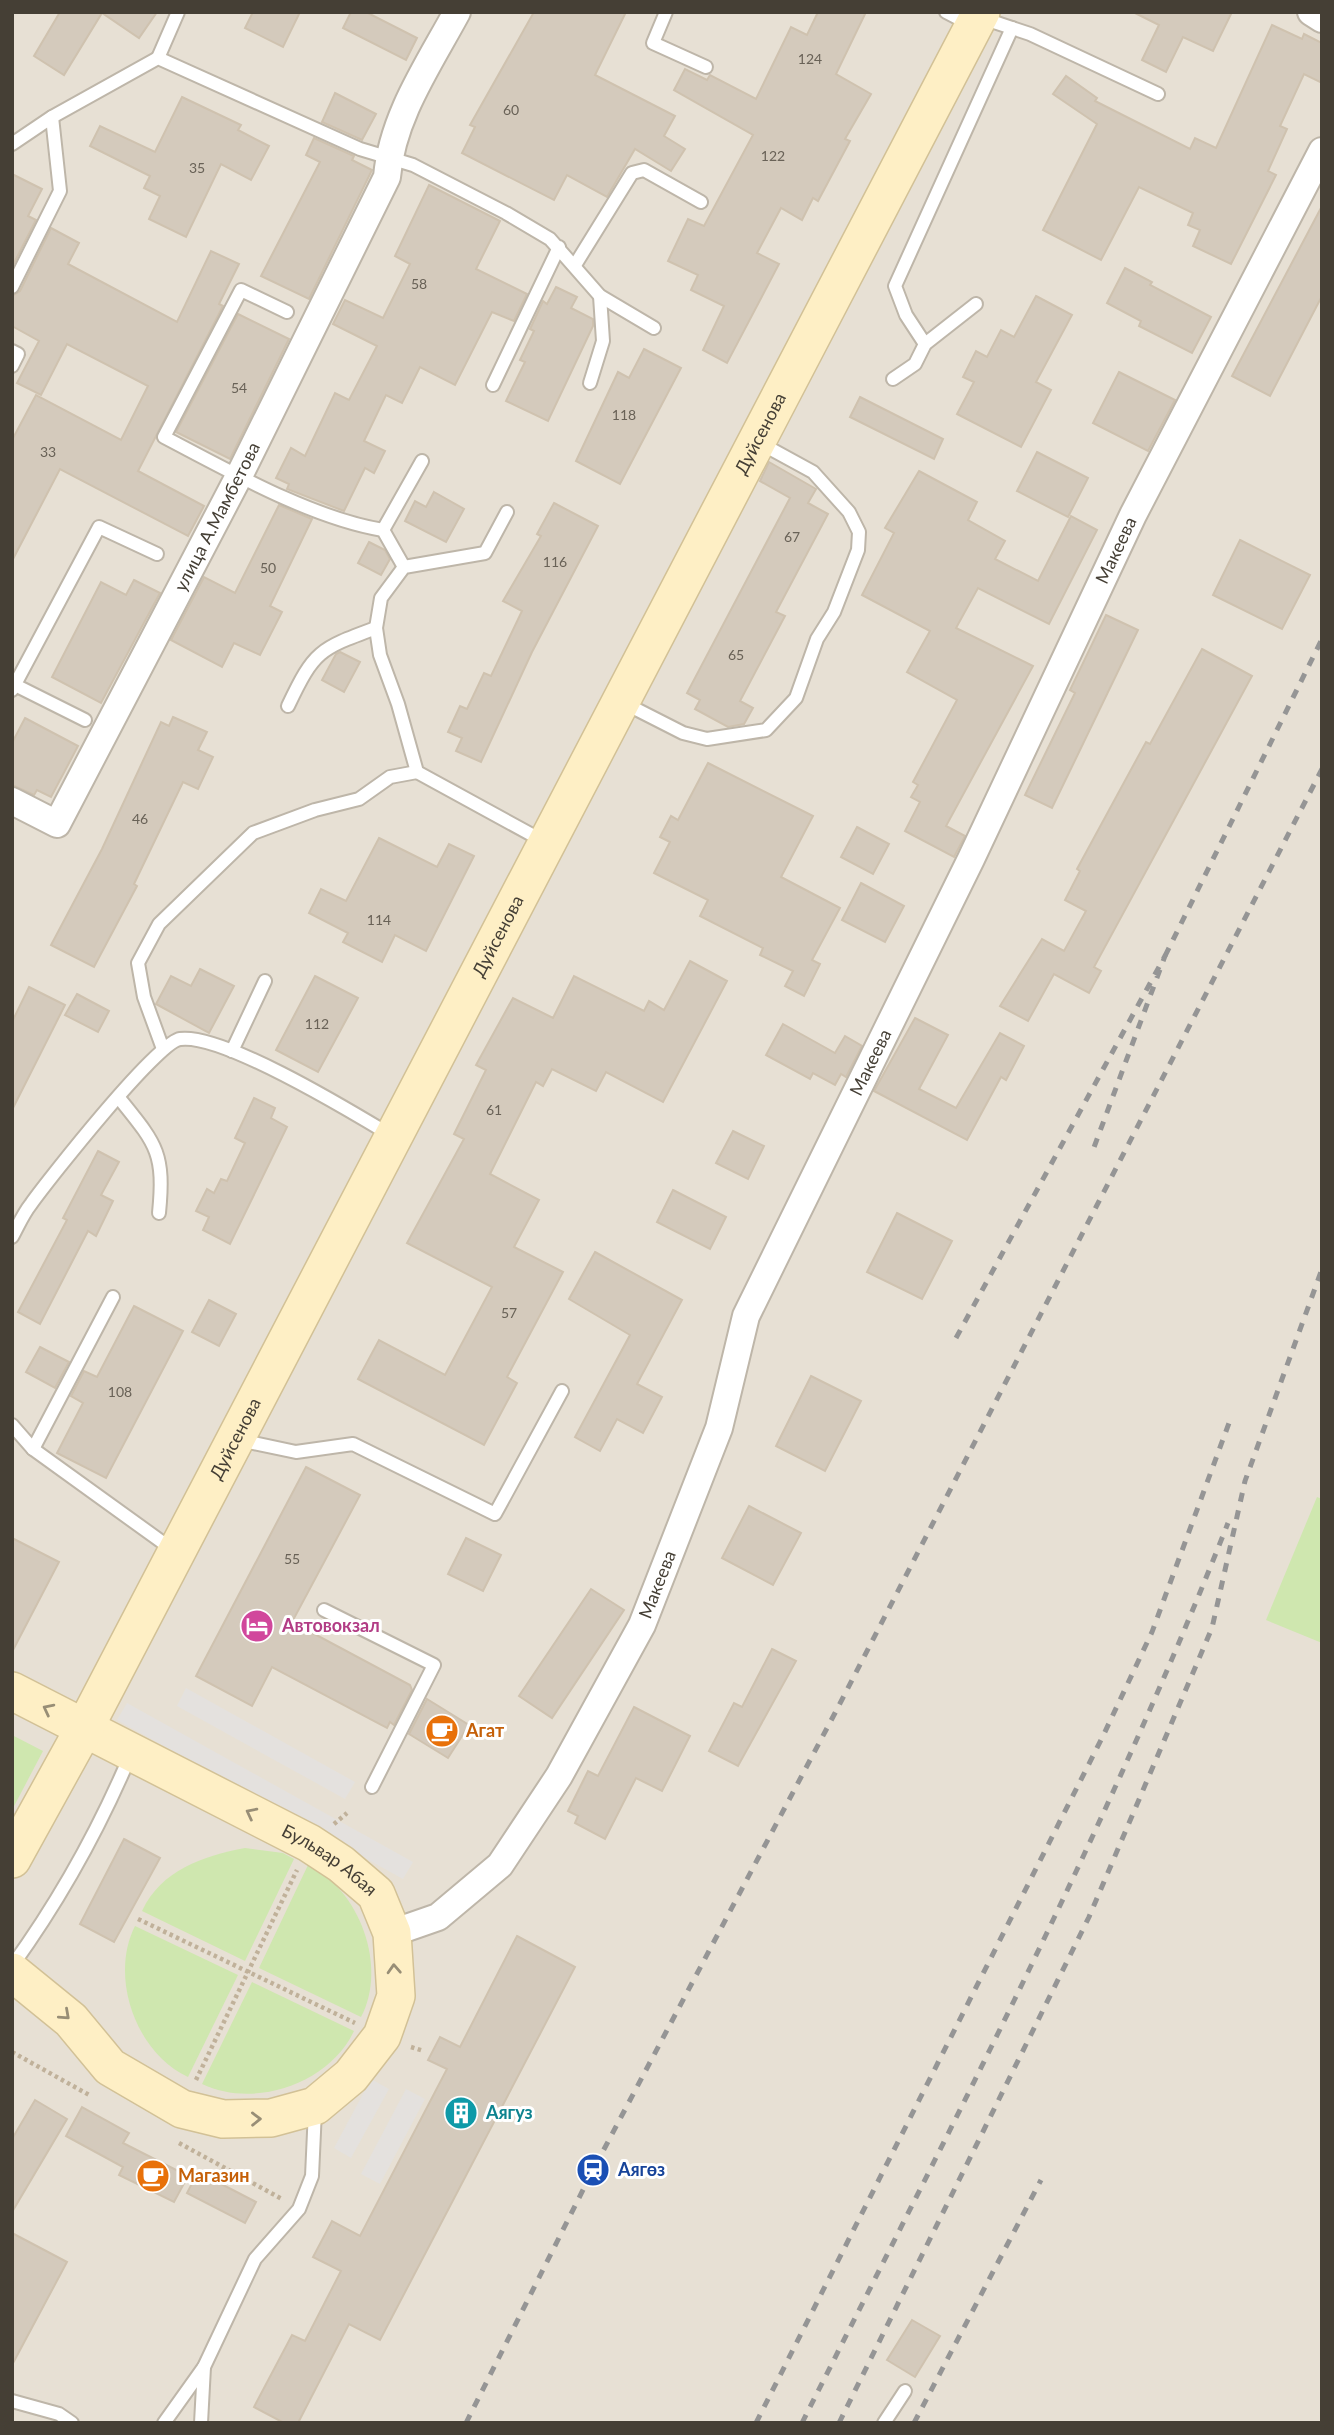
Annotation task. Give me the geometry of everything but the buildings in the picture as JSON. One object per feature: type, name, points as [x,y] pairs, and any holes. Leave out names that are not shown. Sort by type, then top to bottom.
[{"type":"street","name":"улица А.Мамбетова","points":[[12,801],[57,824],[239,476],[387,177],[389,158],[403,112],[457,12]]},
{"type":"street","points":[[1311,12],[1322,19]]},
{"type":"street","name":"Дуйсенова","points":[[12,1859],[85,1727],[978,19]]},
{"type":"street","name":"Макеева","points":[[392,1933],[438,1917],[500,1864],[559,1776],[642,1625],[719,1428],[746,1316],[971,859],[1133,515],[1322,151]]},
{"type":"street","points":[[12,1691],[85,1727]]},
{"type":"street","name":"Бульвар Абая","points":[[12,1972],[71,2020],[110,2067],[181,2109],[223,2119],[259,2119],[315,2106],[352,2076],[382,2036],[396,1996],[392,1933],[376,1894],[341,1864],[309,1843],[85,1727]]},
{"type":"lane","points":[[12,144],[52,117],[158,58],[178,12]]},
{"type":"lane","points":[[666,12],[653,43],[706,67]]},
{"type":"lane","points":[[925,344],[906,315],[895,286],[978,19],[1157,94]]},
{"type":"lane","points":[[158,58],[360,149],[414,165],[506,213],[550,239],[600,296],[654,328]]},
{"type":"lane","points":[[12,287],[60,191],[52,117]]},
{"type":"lane","points":[[575,265],[632,173],[644,170],[701,202]]},
{"type":"lane","points":[[493,385],[559,247]]},
{"type":"lane","points":[[288,312],[241,290],[164,437],[239,476],[353,525],[383,530]]},
{"type":"lane","points":[[590,383],[603,341],[600,296]]},
{"type":"lane","points":[[893,379],[915,364],[925,344],[976,304]]},
{"type":"lane","points":[[12,351],[18,354],[12,366]]},
{"type":"lane","points":[[621,701],[683,733],[708,739],[766,730],[796,698],[817,639],[834,612],[858,550],[859,532],[849,512],[813,471],[756,441]]},
{"type":"lane","points":[[383,530],[422,461]]},
{"type":"lane","points":[[417,772],[398,704],[380,655],[376,628],[382,598],[404,567],[485,553],[507,512]]},
{"type":"lane","points":[[85,720],[14,688],[99,527],[157,554]]},
{"type":"lane","points":[[383,530],[404,567]]},
{"type":"lane","points":[[288,706],[308,664],[333,644],[376,628]]},
{"type":"lane","points":[[163,1049],[144,998],[138,963],[159,924],[253,833],[315,810],[359,799],[390,777],[417,772],[547,843]]},
{"type":"lane","points":[[232,1051],[265,981]]},
{"type":"lane","points":[[12,1237],[29,1206],[118,1098],[163,1049],[179,1038],[232,1051],[339,1104],[393,1137]]},
{"type":"lane","points":[[118,1098],[153,1140],[163,1178],[159,1213]]},
{"type":"lane","points":[[33,1449],[113,1297]]},
{"type":"lane","points":[[236,1439],[296,1452],[353,1444],[495,1514],[562,1391]]},
{"type":"lane","points":[[12,1424],[33,1449],[176,1553]]},
{"type":"lane","points":[[324,1610],[434,1665],[372,1787]]},
{"type":"lane","points":[[12,1966],[38,1930],[110,1802],[132,1751]]},
{"type":"lane","points":[[164,2423],[204,2367],[255,2259],[299,2208],[312,2176],[315,2106]]},
{"type":"lane","points":[[201,2423],[204,2367]]},
{"type":"lane","points":[[884,2423],[905,2391]]},
{"type":"lane","points":[[12,2401],[59,2414],[72,2423]]},
{"type":"path","points":[[181,2109],[309,1843],[347,1813]]},
{"type":"path","points":[[138,1919],[382,2036],[424,2051]]},
{"type":"shaded area","name":"Аягөз","points":[[12,12],[1322,12],[1322,2423],[12,2423]]},
{"type":"shaded area","points":[[186,1688],[355,1782],[345,1799],[177,1706]]},
{"type":"shaded area","points":[[127,1703],[413,1862],[403,1879],[117,1720]]},
{"type":"shaded area","points":[[371,2079],[389,2089],[351,2158],[334,2148]]},
{"type":"shaded area","points":[[406,2089],[425,2099],[380,2184],[361,2174]]},
{"type":"green space","points":[[1317,1497],[1322,1499],[1322,1643],[1266,1620]]},
{"type":"green space","points":[[12,1735],[43,1751],[12,1810]]},
{"type":"green space","points":[[245,1848],[283,1853],[294,1859],[245,1961],[142,1911],[160,1885],[185,1867],[214,1855]]},
{"type":"green space","points":[[308,1865],[326,1876],[342,1892],[364,1931],[370,1953],[371,1975],[369,1997],[361,2017],[259,1968]]},
{"type":"green space","points":[[135,1926],[238,1975],[188,2077],[170,2066],[154,2050],[132,2012],[125,1968],[128,1946]]},
{"type":"green space","points":[[252,1982],[354,2031],[342,2050],[327,2065],[309,2078],[288,2087],[244,2094],[222,2091],[202,2084]]},
{"type":"railway","points":[[1165,956],[1322,639]]},
{"type":"railway","points":[[466,2423],[593,2170],[835,1713],[1322,769]]},
{"type":"railway","points":[[956,1338],[1165,956],[1093,1150]]},
{"type":"railway","points":[[839,2423],[1089,1917],[1212,1628],[1245,1481],[1322,1269]]},
{"type":"railway","points":[[756,2423],[1103,1736],[1152,1632],[1229,1423]]},
{"type":"railway","points":[[802,2423],[970,2090],[1079,1866],[1181,1638],[1228,1523]]},
{"type":"railway","points":[[914,2423],[1041,2180]]},
{"type":"place","name":"Автовокзал","points":[[257,1626]]},
{"type":"place","name":"Агат","points":[[442,1731]]},
{"type":"place","name":"Аягуз","points":[[461,2113]]},
{"type":"place","name":"Аягөз","points":[[593,2170]]},
{"type":"place","name":"Магазин","points":[[153,2176]]}]
